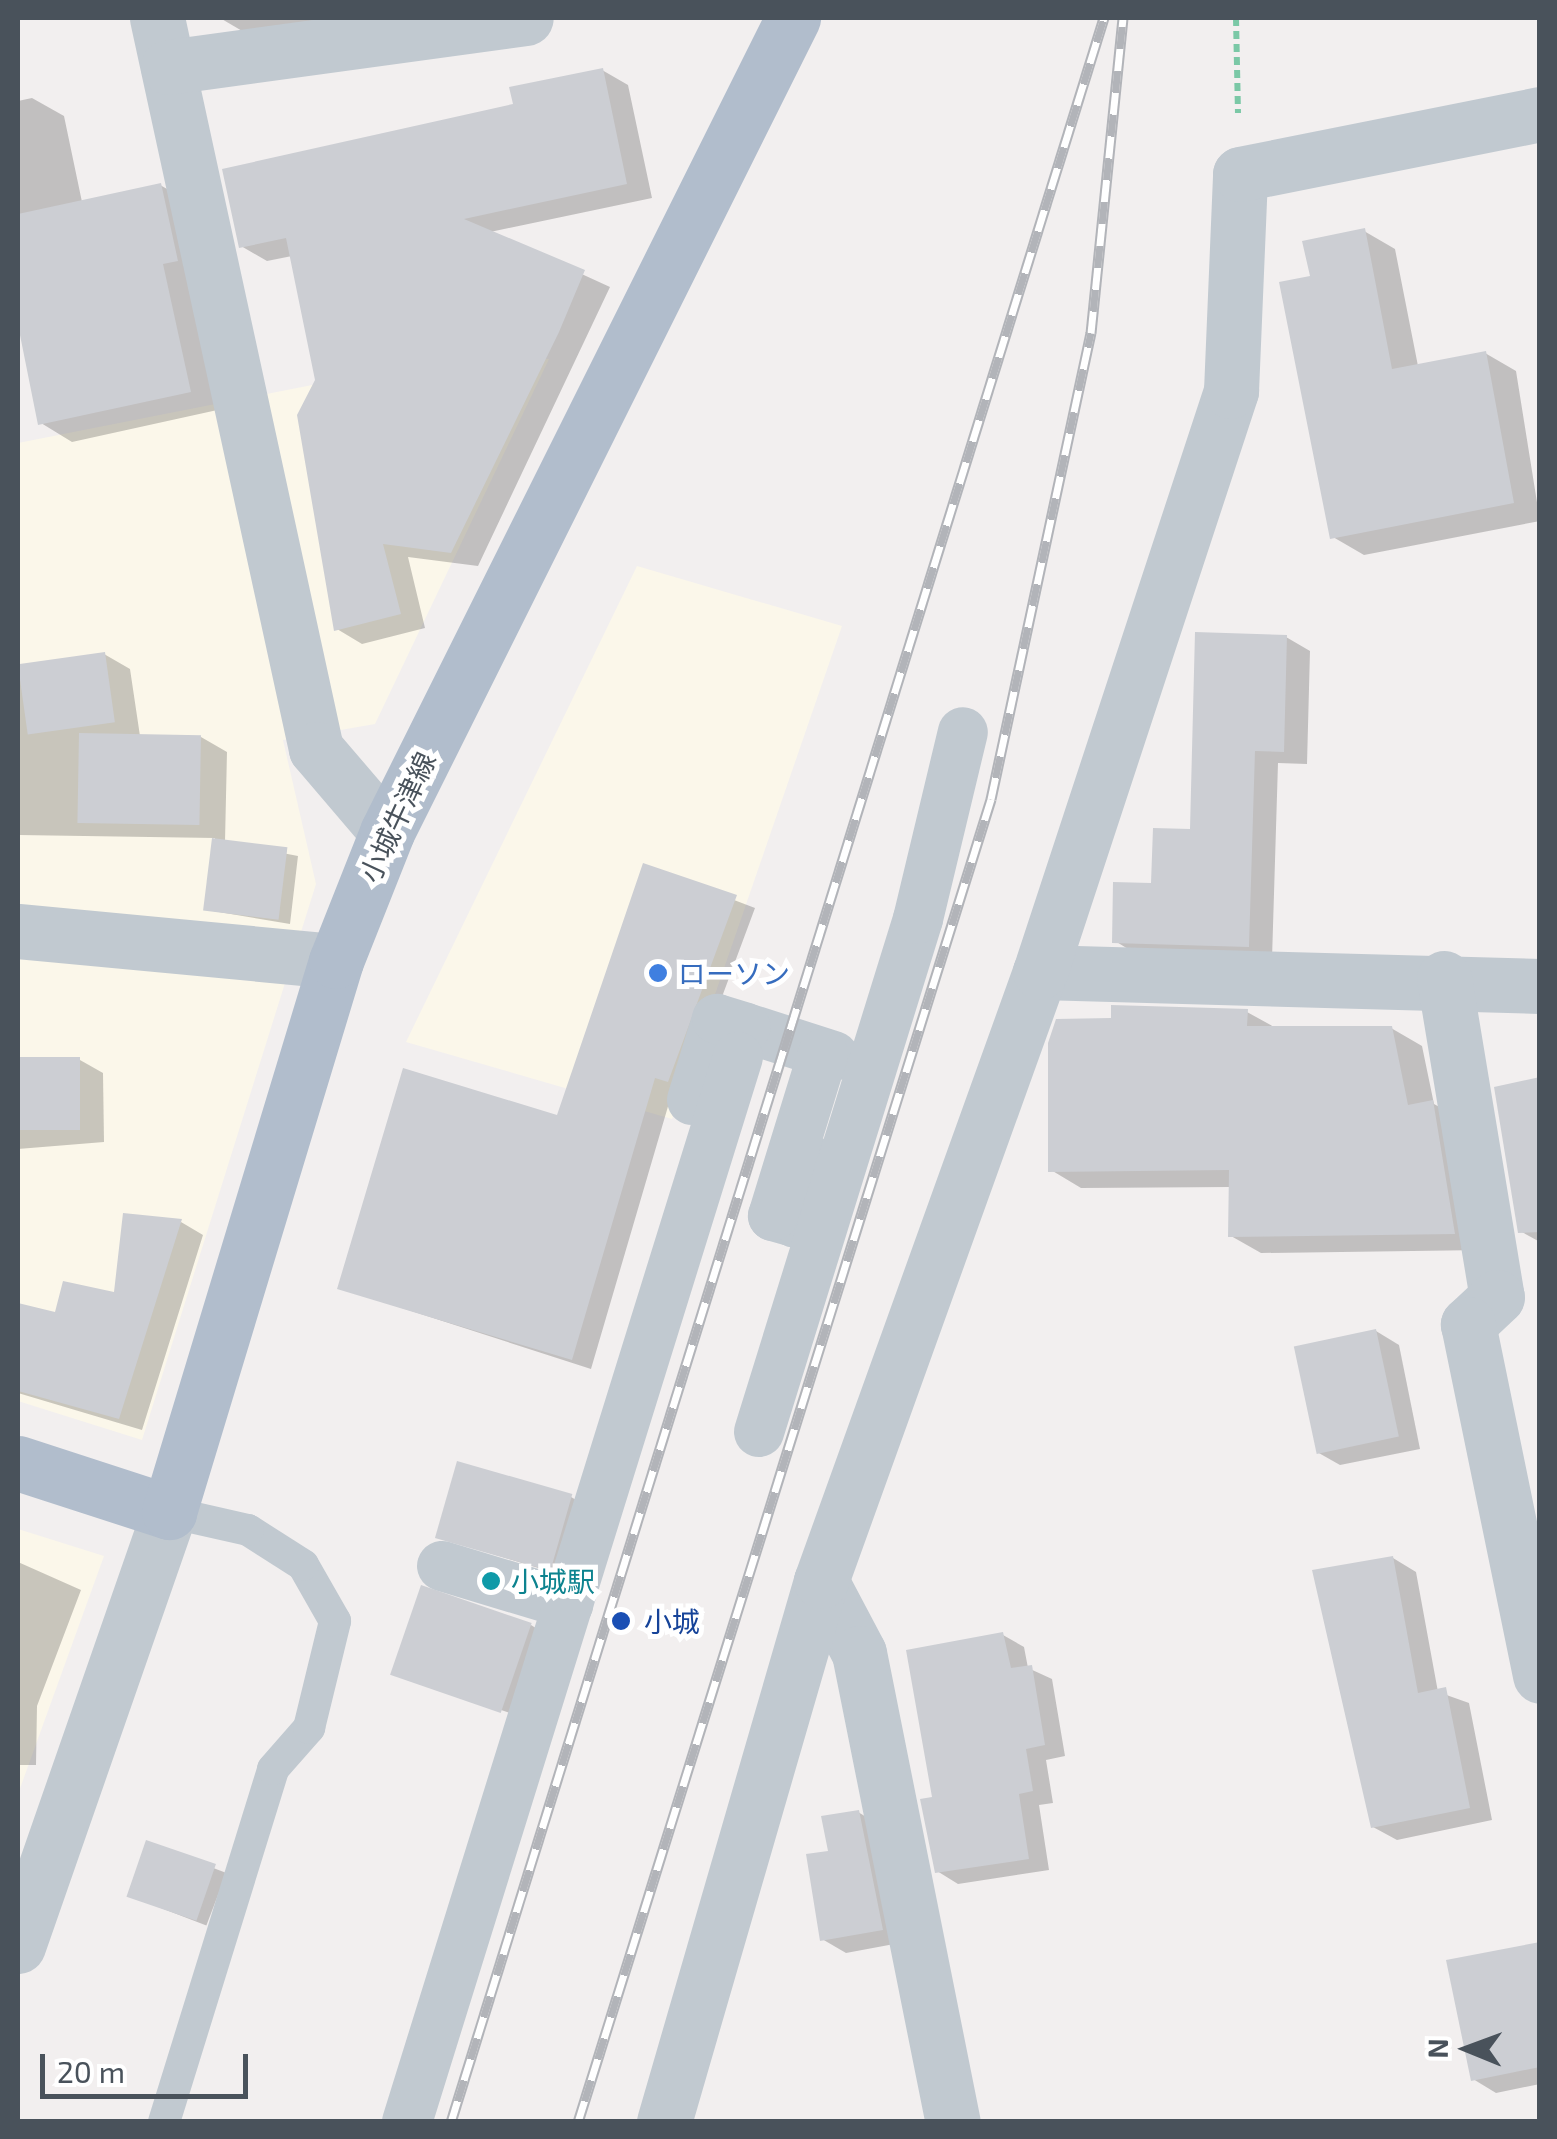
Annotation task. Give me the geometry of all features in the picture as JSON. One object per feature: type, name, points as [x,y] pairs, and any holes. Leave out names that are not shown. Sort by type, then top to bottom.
[{"type":"main road","name":"小城牛津線","points":[[170,1512],[336,961],[386,832],[792,18]]},
{"type":"main road","points":[[18,1463],[170,1512]]},
{"type":"street","points":[[386,832],[316,750],[163,42],[526,18]]},
{"type":"street","points":[[664,2122],[821,1582],[1040,972],[1232,391],[1240,174],[1540,114]]},
{"type":"street","points":[[759,1432],[847,1068],[962,732]]},
{"type":"street","points":[[18,931],[336,961]]},
{"type":"street","points":[[1040,972],[1444,978],[1540,986]]},
{"type":"street","points":[[1444,978],[1497,1297],[1468,1324],[1540,1676]]},
{"type":"street","points":[[407,2122],[657,1264],[742,1043],[847,1068]]},
{"type":"street","points":[[18,1946],[170,1512]]},
{"type":"street","points":[[442,1566],[558,1602]]},
{"type":"street","points":[[821,1582],[859,1653],[953,2122]]},
{"type":"lane","points":[[164,2122],[273,1768],[309,1728],[335,1622],[304,1565],[248,1530],[170,1512]]},
{"type":"path","points":[[1236,18],[1240,174]]},
{"type":"shaded area","points":[[474,353],[549,359],[375,724],[283,740],[316,884],[142,1440],[18,1401],[18,443]]},
{"type":"shaded area","points":[[637,566],[842,626],[672,1119],[406,1042]]},
{"type":"shaded area","points":[[18,1529],[104,1556],[18,1794]]},
{"type":"building","points":[[603,68],[627,184],[464,219],[585,270],[559,332],[451,553],[383,544],[401,614],[334,631],[297,415],[315,380],[286,238],[239,248],[222,169],[513,104],[509,87]]},
{"type":"building","points":[[161,183],[178,261],[163,264],[191,392],[38,425],[18,325],[18,214]]},
{"type":"building","points":[[1365,228],[1392,369],[1486,351],[1514,503],[1330,539],[1279,282],[1310,276],[1302,241]]},
{"type":"building","points":[[1195,632],[1287,635],[1284,752],[1255,751],[1249,947],[1112,943],[1113,882],[1151,883],[1153,828],[1190,829]]},
{"type":"building","points":[[105,652],[115,722],[28,735],[18,664]]},
{"type":"building","points":[[79,733],[201,735],[199,825],[77,823]]},
{"type":"building","points":[[212,838],[287,847],[279,920],[203,910]]},
{"type":"building","points":[[643,863],[737,895],[668,1082],[655,1078],[572,1360],[337,1289],[403,1068],[557,1115]]},
{"type":"building","points":[[1111,1005],[1248,1009],[1247,1026],[1392,1026],[1408,1105],[1433,1100],[1455,1234],[1228,1237],[1229,1170],[1048,1172],[1048,1043],[1056,1019],[1111,1018]]},
{"type":"building","points":[[18,1057],[80,1057],[80,1130],[18,1130]]},
{"type":"building","points":[[1540,1077],[1540,1232],[1518,1233],[1494,1087]]},
{"type":"building","points":[[123,1213],[182,1219],[119,1419],[18,1391],[18,1303],[55,1312],[63,1281],[114,1292]]},
{"type":"building","points":[[1376,1329],[1399,1437],[1317,1454],[1294,1346]]},
{"type":"building","points":[[457,1461],[572,1494],[550,1571],[435,1538]]},
{"type":"building","points":[[1393,1556],[1418,1693],[1446,1687],[1470,1808],[1371,1828],[1312,1570]]},
{"type":"building","points":[[421,1585],[532,1623],[501,1713],[390,1675]]},
{"type":"building","points":[[1003,1632],[1011,1668],[1032,1665],[1045,1745],[1026,1749],[1033,1791],[1019,1794],[1029,1859],[935,1873],[920,1799],[932,1797],[906,1650]]},
{"type":"building","points":[[859,1810],[883,1930],[820,1941],[806,1854],[828,1851],[821,1816]]},
{"type":"building","points":[[146,1840],[216,1864],[196,1921],[126,1897]]},
{"type":"building","points":[[1540,1942],[1540,2067],[1471,2081],[1446,1960]]},
{"type":"railway","points":[[451,2122],[1104,18]]},
{"type":"railway","points":[[578,2122],[991,799],[1091,333],[1123,18]]},
{"type":"place","name":"ローソン","points":[[658,973]]},
{"type":"place","name":"小城駅","points":[[491,1581]]},
{"type":"place","name":"小城","points":[[621,1621]]}]
